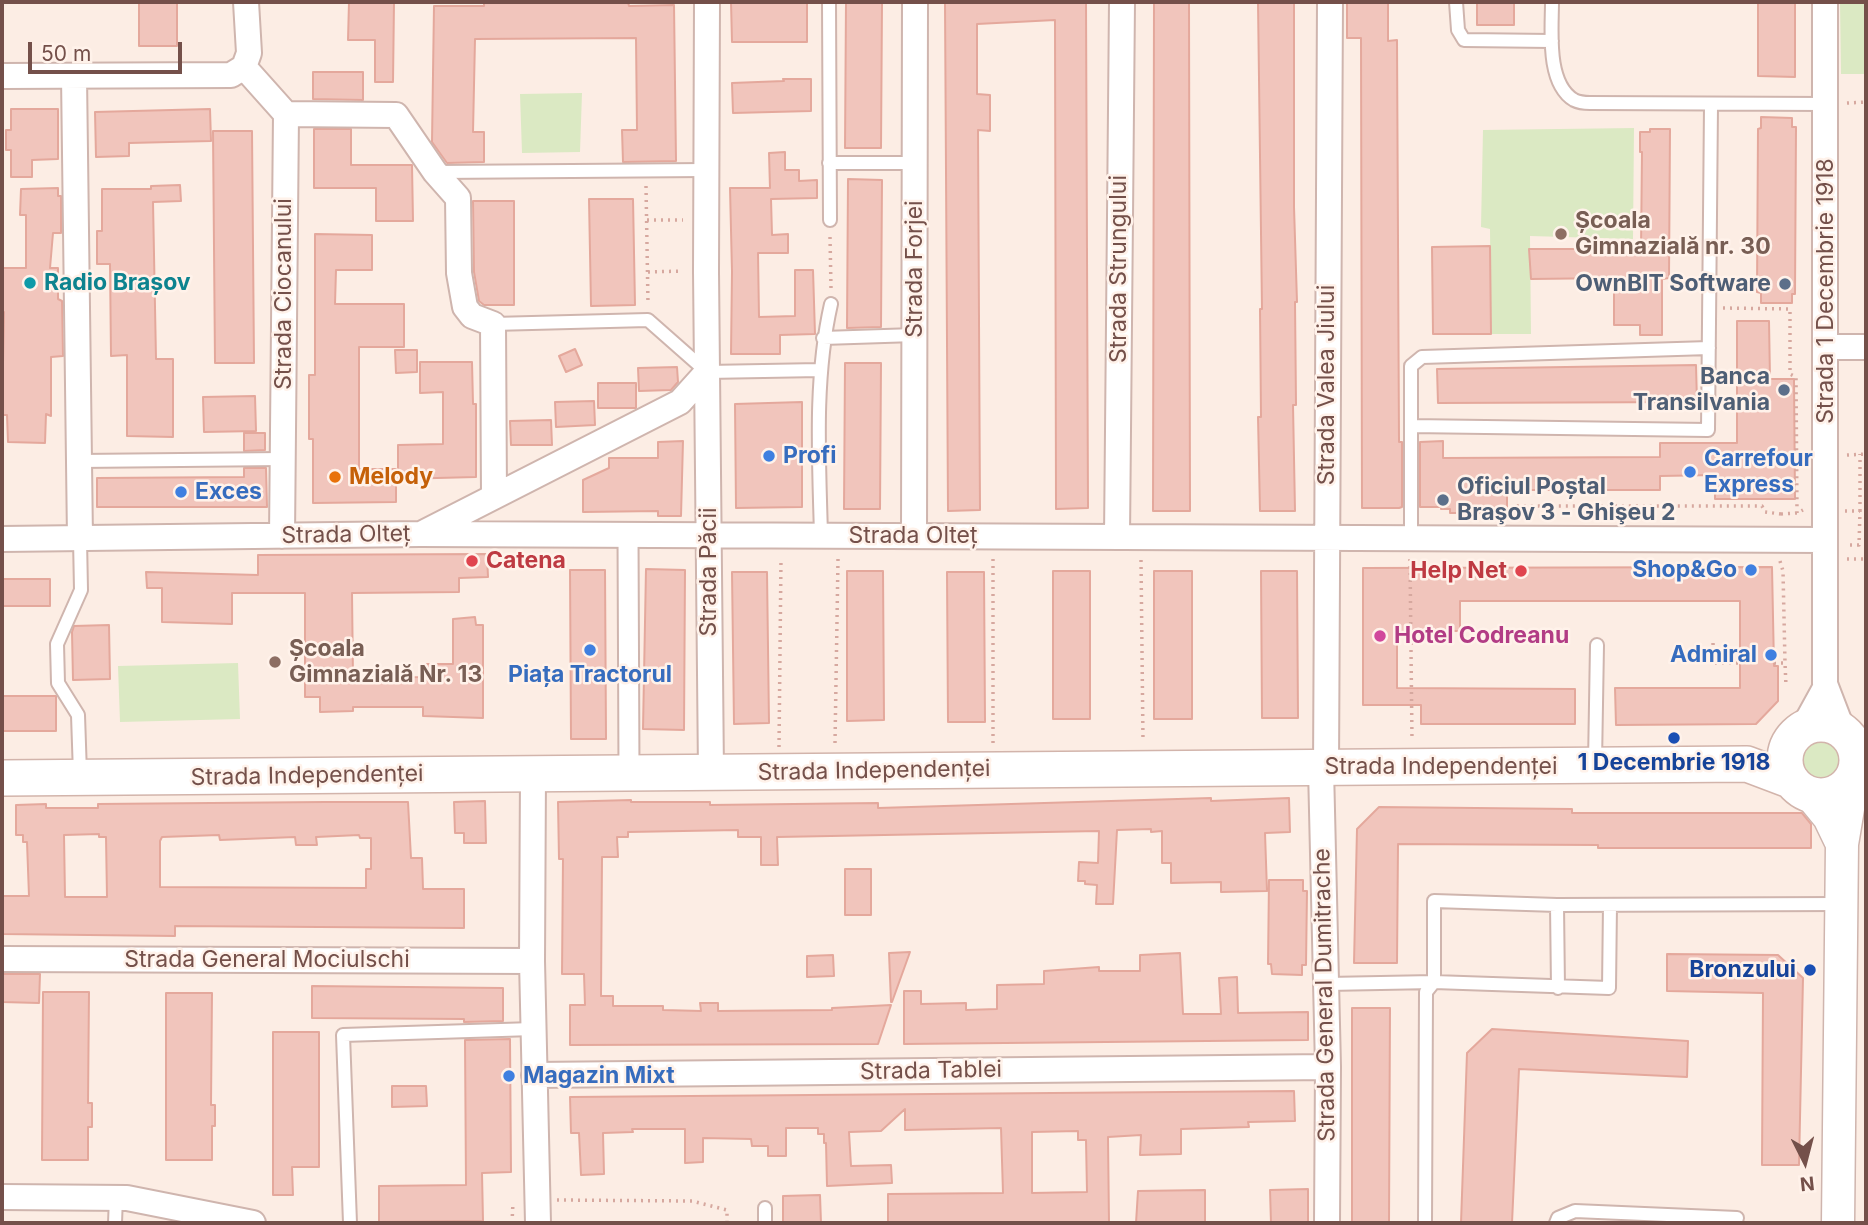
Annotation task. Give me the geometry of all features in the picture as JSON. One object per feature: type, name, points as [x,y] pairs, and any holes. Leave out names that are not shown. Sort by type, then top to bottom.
[{"type":"main road","points":[[1813,724],[1824,724],[1856,759],[1841,791],[1831,795],[1801,788],[1786,771],[1787,747],[1798,733],[1813,724]]},
{"type":"main road","name":"Strada Independenței","points":[[1747,764],[1798,733]]},
{"type":"main road","name":"Strada Independenței","points":[[2,779],[1747,764],[1801,788]]},
{"type":"street","points":[[2,76],[231,75],[244,67],[249,53],[246,2]]},
{"type":"street","name":"Strada Păcii","points":[[707,2],[706,271],[711,773]]},
{"type":"street","name":"Strada Forjei","points":[[914,536],[915,2]]},
{"type":"street","name":"Strada Strungului","points":[[1122,2],[1129,537]]},
{"type":"street","name":"Strada Valea Jiului","points":[[1323,767],[1330,2]]},
{"type":"street","name":"Strada 1 Decembrie 1918","points":[[1825,2],[1825,688],[1856,759]]},
{"type":"street","points":[[244,67],[286,114],[396,116],[435,172],[458,198],[459,273],[465,307],[472,316],[493,324],[494,496]]},
{"type":"street","points":[[74,76],[80,539]]},
{"type":"street","name":"Strada Ciocanului","points":[[282,536],[286,114]]},
{"type":"street","points":[[1826,347],[1866,347]]},
{"type":"street","points":[[420,534],[680,402],[707,372]]},
{"type":"street","name":"Strada Olteț","points":[[2,539],[420,534],[1825,540]]},
{"type":"street","points":[[628,535],[629,773]]},
{"type":"street","name":"Strada 1 Decembrie 1918","points":[[1798,733],[1825,688]]},
{"type":"street","points":[[1839,1223],[1842,844],[1856,759]]},
{"type":"street","name":"Strada General Dumitrache","points":[[1323,767],[1328,1067],[1327,1223]]},
{"type":"street","points":[[533,774],[532,961],[538,1223]]},
{"type":"street","points":[[1801,788],[1829,817],[1842,844]]},
{"type":"street","name":"Strada General Mociulschi","points":[[2,959],[532,961]]},
{"type":"street","name":"Strada Tablei","points":[[534,1075],[1328,1067]]},
{"type":"street","points":[[2,1197],[116,1197],[253,1223]]},
{"type":"lane","points":[[829,2],[830,220]]},
{"type":"lane","points":[[1456,2],[1458,30],[1464,40],[1552,41]]},
{"type":"lane","points":[[1552,2],[1553,69],[1567,93],[1575,100],[1590,103],[1711,106],[1826,104]]},
{"type":"lane","points":[[1411,426],[1708,430],[1711,106]]},
{"type":"lane","points":[[829,163],[915,163]]},
{"type":"lane","points":[[435,172],[706,170]]},
{"type":"lane","points":[[830,535],[820,370],[823,338],[831,304]]},
{"type":"lane","points":[[493,324],[648,320],[707,372],[820,370]]},
{"type":"lane","points":[[823,338],[915,335]]},
{"type":"lane","points":[[1411,538],[1411,366],[1422,357],[1709,348]]},
{"type":"lane","points":[[79,461],[283,459]]},
{"type":"lane","points":[[80,539],[81,590],[57,644],[58,683],[78,715],[80,778]]},
{"type":"lane","points":[[1595,766],[1597,645]]},
{"type":"lane","points":[[1425,1223],[1426,992],[1434,982],[1434,901],[1557,905],[1842,904]]},
{"type":"lane","points":[[1557,905],[1558,988]]},
{"type":"lane","points":[[1327,984],[1434,982],[1609,988],[1610,905]]},
{"type":"lane","points":[[350,1223],[344,1035],[533,1029]]},
{"type":"lane","points":[[115,1223],[116,1197]]},
{"type":"lane","points":[[765,1208],[765,1223]]},
{"type":"lane","points":[[1556,1223],[1558,1218],[1574,1212],[1737,1218]]},
{"type":"path","points":[[646,171],[648,320]]},
{"type":"path","points":[[647,220],[707,219]]},
{"type":"path","points":[[830,220],[831,304]]},
{"type":"path","points":[[648,272],[706,271]]},
{"type":"path","points":[[1710,308],[1790,309],[1790,374],[1796,377],[1797,513]]},
{"type":"path","points":[[1860,454],[1860,511]]},
{"type":"path","points":[[778,772],[781,535]]},
{"type":"path","points":[[830,535],[835,771]]},
{"type":"path","points":[[993,536],[993,770]]},
{"type":"path","points":[[1129,537],[1144,769]]},
{"type":"path","points":[[1411,538],[1412,767]]},
{"type":"path","points":[[1713,643],[1714,663],[1741,663]]},
{"type":"path","points":[[1774,663],[1785,663],[1786,686]]},
{"type":"path","points":[[512,1223],[514,1184],[558,1200],[692,1201],[727,1210],[727,1223]]},
{"type":"green space","points":[[1840,2],[1866,2],[1866,74],[1841,74]]},
{"type":"green space","points":[[582,93],[580,152],[522,153],[520,94]]},
{"type":"green space","points":[[1634,128],[1633,239],[1530,236],[1531,334],[1491,334],[1490,229],[1481,227],[1483,130]]},
{"type":"green space","points":[[238,663],[240,719],[120,722],[118,666]]},
{"type":"green space","points":[[1822,737],[1839,743],[1845,760],[1839,777],[1822,783],[1805,777],[1799,760],[1805,743]]},
{"type":"building","points":[[139,2],[177,2],[177,46],[139,46]]},
{"type":"building","points":[[349,2],[394,2],[393,82],[375,82],[375,40],[348,40]]},
{"type":"building","points":[[484,2],[628,2],[629,6],[674,5],[676,161],[623,162],[622,130],[637,130],[636,38],[475,39],[473,132],[484,132],[484,162],[447,163],[432,142],[434,6],[484,6]]},
{"type":"building","points":[[731,2],[807,2],[807,42],[732,42]]},
{"type":"building","points":[[846,2],[882,2],[881,148],[845,148]]},
{"type":"building","points":[[945,2],[1086,2],[1088,508],[1056,509],[1055,20],[977,24],[977,94],[990,95],[990,131],[978,130],[980,510],[948,511]]},
{"type":"building","points":[[1154,2],[1189,2],[1190,511],[1153,511]]},
{"type":"building","points":[[1258,2],[1294,2],[1297,302],[1296,405],[1293,405],[1295,511],[1260,511],[1258,417],[1261,417],[1262,309]]},
{"type":"building","points":[[1347,2],[1388,2],[1388,41],[1397,40],[1399,442],[1402,442],[1402,507],[1399,508],[1362,508],[1361,38],[1347,38]]},
{"type":"building","points":[[1477,2],[1514,2],[1514,25],[1477,25]]},
{"type":"building","points":[[1758,2],[1795,2],[1795,77],[1758,76]]},
{"type":"building","points":[[313,72],[363,72],[363,100],[313,99]]},
{"type":"building","points":[[783,79],[811,79],[811,111],[733,113],[732,83],[784,81]]},
{"type":"building","points":[[11,109],[58,109],[58,159],[32,160],[32,177],[11,177],[11,150],[6,150],[6,130],[11,130]]},
{"type":"building","points":[[210,109],[211,141],[129,143],[129,156],[96,157],[95,112]]},
{"type":"building","points":[[1761,117],[1792,118],[1792,127],[1796,127],[1795,294],[1792,294],[1792,303],[1761,303],[1761,293],[1757,292],[1758,129],[1761,128]]},
{"type":"building","points":[[314,129],[351,129],[351,165],[412,165],[413,221],[376,221],[376,188],[314,188]]},
{"type":"building","name":"Școala Gimnazială nr. 30","points":[[1650,129],[1670,129],[1669,278],[1662,279],[1662,335],[1640,335],[1640,325],[1614,325],[1614,278],[1531,279],[1529,249],[1641,249],[1640,132],[1650,132]]},
{"type":"building","points":[[213,131],[252,131],[254,363],[215,363]]},
{"type":"building","points":[[785,152],[785,170],[799,170],[799,181],[817,180],[817,198],[771,199],[772,235],[788,234],[788,253],[758,253],[759,317],[795,316],[795,270],[813,270],[815,334],[780,335],[780,354],[731,354],[730,188],[770,188],[769,153]]},
{"type":"building","points":[[848,179],[882,180],[881,327],[847,328]]},
{"type":"building","points":[[180,185],[181,201],[153,202],[156,359],[173,359],[173,437],[127,436],[127,355],[111,356],[110,264],[97,264],[97,231],[102,231],[102,189],[151,189],[151,186]]},
{"type":"building","points":[[58,188],[58,196],[61,196],[61,233],[53,233],[50,268],[58,268],[58,299],[62,301],[63,356],[51,357],[51,416],[46,414],[45,443],[8,442],[7,415],[2,415],[2,268],[26,268],[26,215],[20,215],[21,189]]},
{"type":"building","points":[[589,199],[633,199],[635,305],[591,306]]},
{"type":"building","points":[[473,201],[514,201],[514,305],[484,305],[479,301],[474,272]]},
{"type":"building","points":[[315,234],[372,235],[372,270],[336,270],[335,304],[404,304],[404,347],[359,347],[359,469],[396,469],[396,502],[313,503],[309,375],[315,375]]},
{"type":"building","points":[[1490,246],[1491,334],[1433,334],[1432,247]]},
{"type":"building","points":[[1737,321],[1769,321],[1770,379],[1794,379],[1795,499],[1715,499],[1715,475],[1660,476],[1660,490],[1507,490],[1507,513],[1450,513],[1450,509],[1441,507],[1420,507],[1420,442],[1443,441],[1443,458],[1660,457],[1660,443],[1737,443]]},
{"type":"building","points":[[575,349],[582,365],[566,372],[559,356]]},
{"type":"building","points":[[395,350],[417,350],[417,372],[396,373]]},
{"type":"building","points":[[420,362],[472,362],[473,404],[476,404],[476,477],[398,479],[398,445],[443,444],[443,392],[420,393]]},
{"type":"building","points":[[845,363],[881,363],[880,509],[844,509]]},
{"type":"building","points":[[1696,365],[1697,402],[1438,403],[1437,369]]},
{"type":"building","points":[[677,367],[678,382],[671,390],[639,391],[638,368]]},
{"type":"building","points":[[598,383],[636,383],[636,408],[598,408]]},
{"type":"building","points":[[255,396],[256,431],[204,432],[203,397]]},
{"type":"building","points":[[594,401],[595,425],[556,427],[555,402]]},
{"type":"building","name":"Profi","points":[[802,402],[802,507],[736,508],[735,404]]},
{"type":"building","points":[[551,420],[552,445],[511,445],[510,421]]},
{"type":"building","points":[[244,433],[265,433],[265,450],[244,451]]},
{"type":"building","points":[[683,441],[681,516],[658,516],[658,511],[583,512],[583,480],[609,468],[609,458],[658,458],[658,442]]},
{"type":"building","points":[[244,468],[266,468],[267,507],[97,507],[97,478],[244,477]]},
{"type":"building","points":[[487,554],[488,577],[459,578],[459,592],[352,593],[353,678],[424,677],[423,664],[453,664],[453,619],[475,617],[476,625],[483,625],[483,718],[423,716],[423,707],[353,707],[353,711],[320,712],[320,697],[305,697],[305,593],[232,593],[232,624],[162,622],[162,588],[147,588],[146,572],[258,575],[258,555]]},
{"type":"building","points":[[1772,567],[1774,666],[1778,666],[1778,701],[1756,724],[1616,725],[1615,688],[1740,688],[1740,601],[1460,601],[1460,631],[1397,631],[1397,688],[1575,689],[1575,724],[1421,724],[1421,705],[1363,705],[1363,568]]},
{"type":"building","points":[[646,569],[685,570],[684,730],[643,729]]},
{"type":"building","points":[[570,570],[605,570],[606,739],[571,739]]},
{"type":"building","points":[[847,571],[883,571],[884,720],[847,721]]},
{"type":"building","points":[[1053,571],[1090,571],[1090,719],[1053,719]]},
{"type":"building","points":[[1154,571],[1192,571],[1192,719],[1154,719]]},
{"type":"building","points":[[1261,571],[1297,571],[1298,718],[1262,718]]},
{"type":"building","points":[[732,572],[767,572],[769,723],[734,724]]},
{"type":"building","points":[[947,572],[984,572],[985,722],[948,722]]},
{"type":"building","points":[[2,579],[50,579],[50,606],[2,606]]},
{"type":"building","points":[[109,625],[110,679],[73,680],[74,626]]},
{"type":"building","points":[[2,696],[56,696],[56,731],[2,731]]},
{"type":"building","points":[[1211,798],[1211,801],[1289,798],[1290,832],[1265,833],[1267,891],[1221,892],[1221,882],[1171,883],[1171,863],[1162,863],[1162,831],[1151,832],[1151,829],[1117,830],[1113,904],[1096,904],[1097,885],[1078,881],[1079,862],[1098,863],[1099,831],[777,837],[778,865],[761,865],[761,837],[738,837],[738,830],[628,832],[628,837],[617,837],[618,857],[602,857],[601,996],[613,996],[613,1006],[663,1006],[663,1010],[701,1011],[700,1003],[718,1003],[718,1011],[832,1010],[891,1005],[878,1044],[570,1045],[570,1005],[585,1005],[584,974],[562,974],[563,859],[559,859],[558,802],[631,800],[710,802],[710,805],[878,803],[878,808]]},
{"type":"building","points":[[485,801],[486,843],[464,843],[464,833],[455,833],[454,802]]},
{"type":"building","points":[[408,802],[411,858],[422,858],[423,889],[464,889],[464,928],[175,926],[175,936],[2,934],[2,896],[29,896],[27,842],[23,842],[23,835],[16,835],[16,805],[98,808],[98,804]],"holes":[[[99,834],[99,837],[106,837],[107,897],[65,897],[64,835]],[[219,835],[220,840],[295,837],[296,845],[317,845],[316,837],[359,835],[360,838],[371,838],[371,869],[366,869],[366,888],[160,887],[162,837]]]},
{"type":"building","points":[[1379,807],[1572,809],[1572,813],[1802,813],[1811,824],[1811,848],[1398,844],[1397,963],[1354,963],[1357,829]]},
{"type":"building","points":[[845,869],[871,869],[871,915],[845,915]]},
{"type":"building","points":[[1269,880],[1303,880],[1303,891],[1307,891],[1306,965],[1302,965],[1302,975],[1272,974],[1271,964],[1268,964]]},
{"type":"building","points":[[910,952],[892,1002],[891,1002],[889,953]]},
{"type":"building","points":[[1180,953],[1183,1014],[1221,1014],[1219,978],[1237,977],[1238,1013],[1308,1012],[1308,1040],[904,1044],[904,991],[921,991],[921,1004],[966,1003],[966,1010],[997,1009],[997,985],[1044,984],[1044,971],[1099,967],[1099,971],[1140,971],[1140,955]]},
{"type":"building","points":[[1667,954],[1778,955],[1803,978],[1799,1165],[1762,1165],[1763,993],[1667,991]]},
{"type":"building","points":[[833,955],[834,976],[807,977],[807,956]]},
{"type":"building","points":[[2,974],[40,974],[39,1003],[2,1002]]},
{"type":"building","points":[[312,986],[503,988],[503,1021],[312,1018]]},
{"type":"building","points":[[43,992],[89,992],[88,1103],[92,1103],[92,1127],[88,1127],[88,1160],[42,1160]]},
{"type":"building","points":[[166,993],[212,993],[211,1105],[215,1105],[215,1126],[212,1126],[212,1160],[166,1160]]},
{"type":"building","points":[[1352,1008],[1390,1008],[1389,1223],[1352,1223]]},
{"type":"building","points":[[1492,1029],[1688,1041],[1687,1077],[1519,1069],[1512,1223],[1461,1223],[1467,1053]]},
{"type":"building","points":[[273,1032],[319,1032],[319,1167],[292,1167],[293,1195],[273,1195]]},
{"type":"building","points":[[510,1039],[511,1172],[482,1173],[483,1221],[379,1222],[379,1186],[466,1185],[465,1040]]},
{"type":"building","points":[[392,1086],[426,1086],[427,1106],[392,1107]]},
{"type":"building","points":[[1294,1091],[1295,1121],[1248,1122],[1249,1127],[1181,1129],[1181,1154],[1140,1155],[1141,1135],[1108,1137],[1109,1223],[888,1223],[888,1194],[1003,1193],[1001,1128],[905,1130],[905,1109],[881,1131],[849,1132],[851,1166],[891,1165],[892,1183],[827,1186],[826,1143],[824,1134],[818,1134],[818,1128],[786,1128],[786,1156],[768,1156],[768,1146],[752,1146],[751,1139],[703,1138],[703,1162],[685,1163],[685,1129],[632,1129],[633,1132],[603,1133],[604,1174],[581,1175],[579,1133],[571,1133],[570,1097]],"holes":[[[1078,1131],[1078,1140],[1086,1140],[1087,1192],[1032,1193],[1032,1132]]]},
{"type":"building","points":[[1308,1189],[1308,1223],[1271,1223],[1270,1190]]},
{"type":"building","points":[[1205,1190],[1205,1223],[1136,1223],[1138,1191]]},
{"type":"building","points":[[820,1195],[821,1223],[783,1223],[783,1196]]},
{"type":"place","name":"Școala Gimnazială nr. 30","points":[[1561,234]]},
{"type":"place","name":"Radio Brașov","points":[[30,283]]},
{"type":"place","name":"OwnBIT Software","points":[[1785,284]]},
{"type":"place","name":"Banca Transilvania","points":[[1784,390]]},
{"type":"place","name":"Profi","points":[[769,456]]},
{"type":"place","name":"Carrefour Express","points":[[1690,472]]},
{"type":"place","name":"Melody","points":[[335,477]]},
{"type":"place","name":"Exces","points":[[181,492]]},
{"type":"place","name":"Oficiul Poștal Braşov 3 - Ghişeu 2","points":[[1443,500]]},
{"type":"place","name":"Catena","points":[[472,561]]},
{"type":"place","name":"Shop&Go","points":[[1751,570]]},
{"type":"place","name":"Help Net","points":[[1521,571]]},
{"type":"place","name":"Hotel Codreanu","points":[[1380,636]]},
{"type":"place","name":"Piața Tractorul","points":[[590,650]]},
{"type":"place","name":"Admiral","points":[[1771,655]]},
{"type":"place","name":"Școala Gimnazială Nr. 13","points":[[275,662]]},
{"type":"place","name":"1 Decembrie 1918","points":[[1674,738]]},
{"type":"place","name":"Bronzului","points":[[1810,970]]},
{"type":"place","name":"Magazin Mixt","points":[[509,1076]]}]
